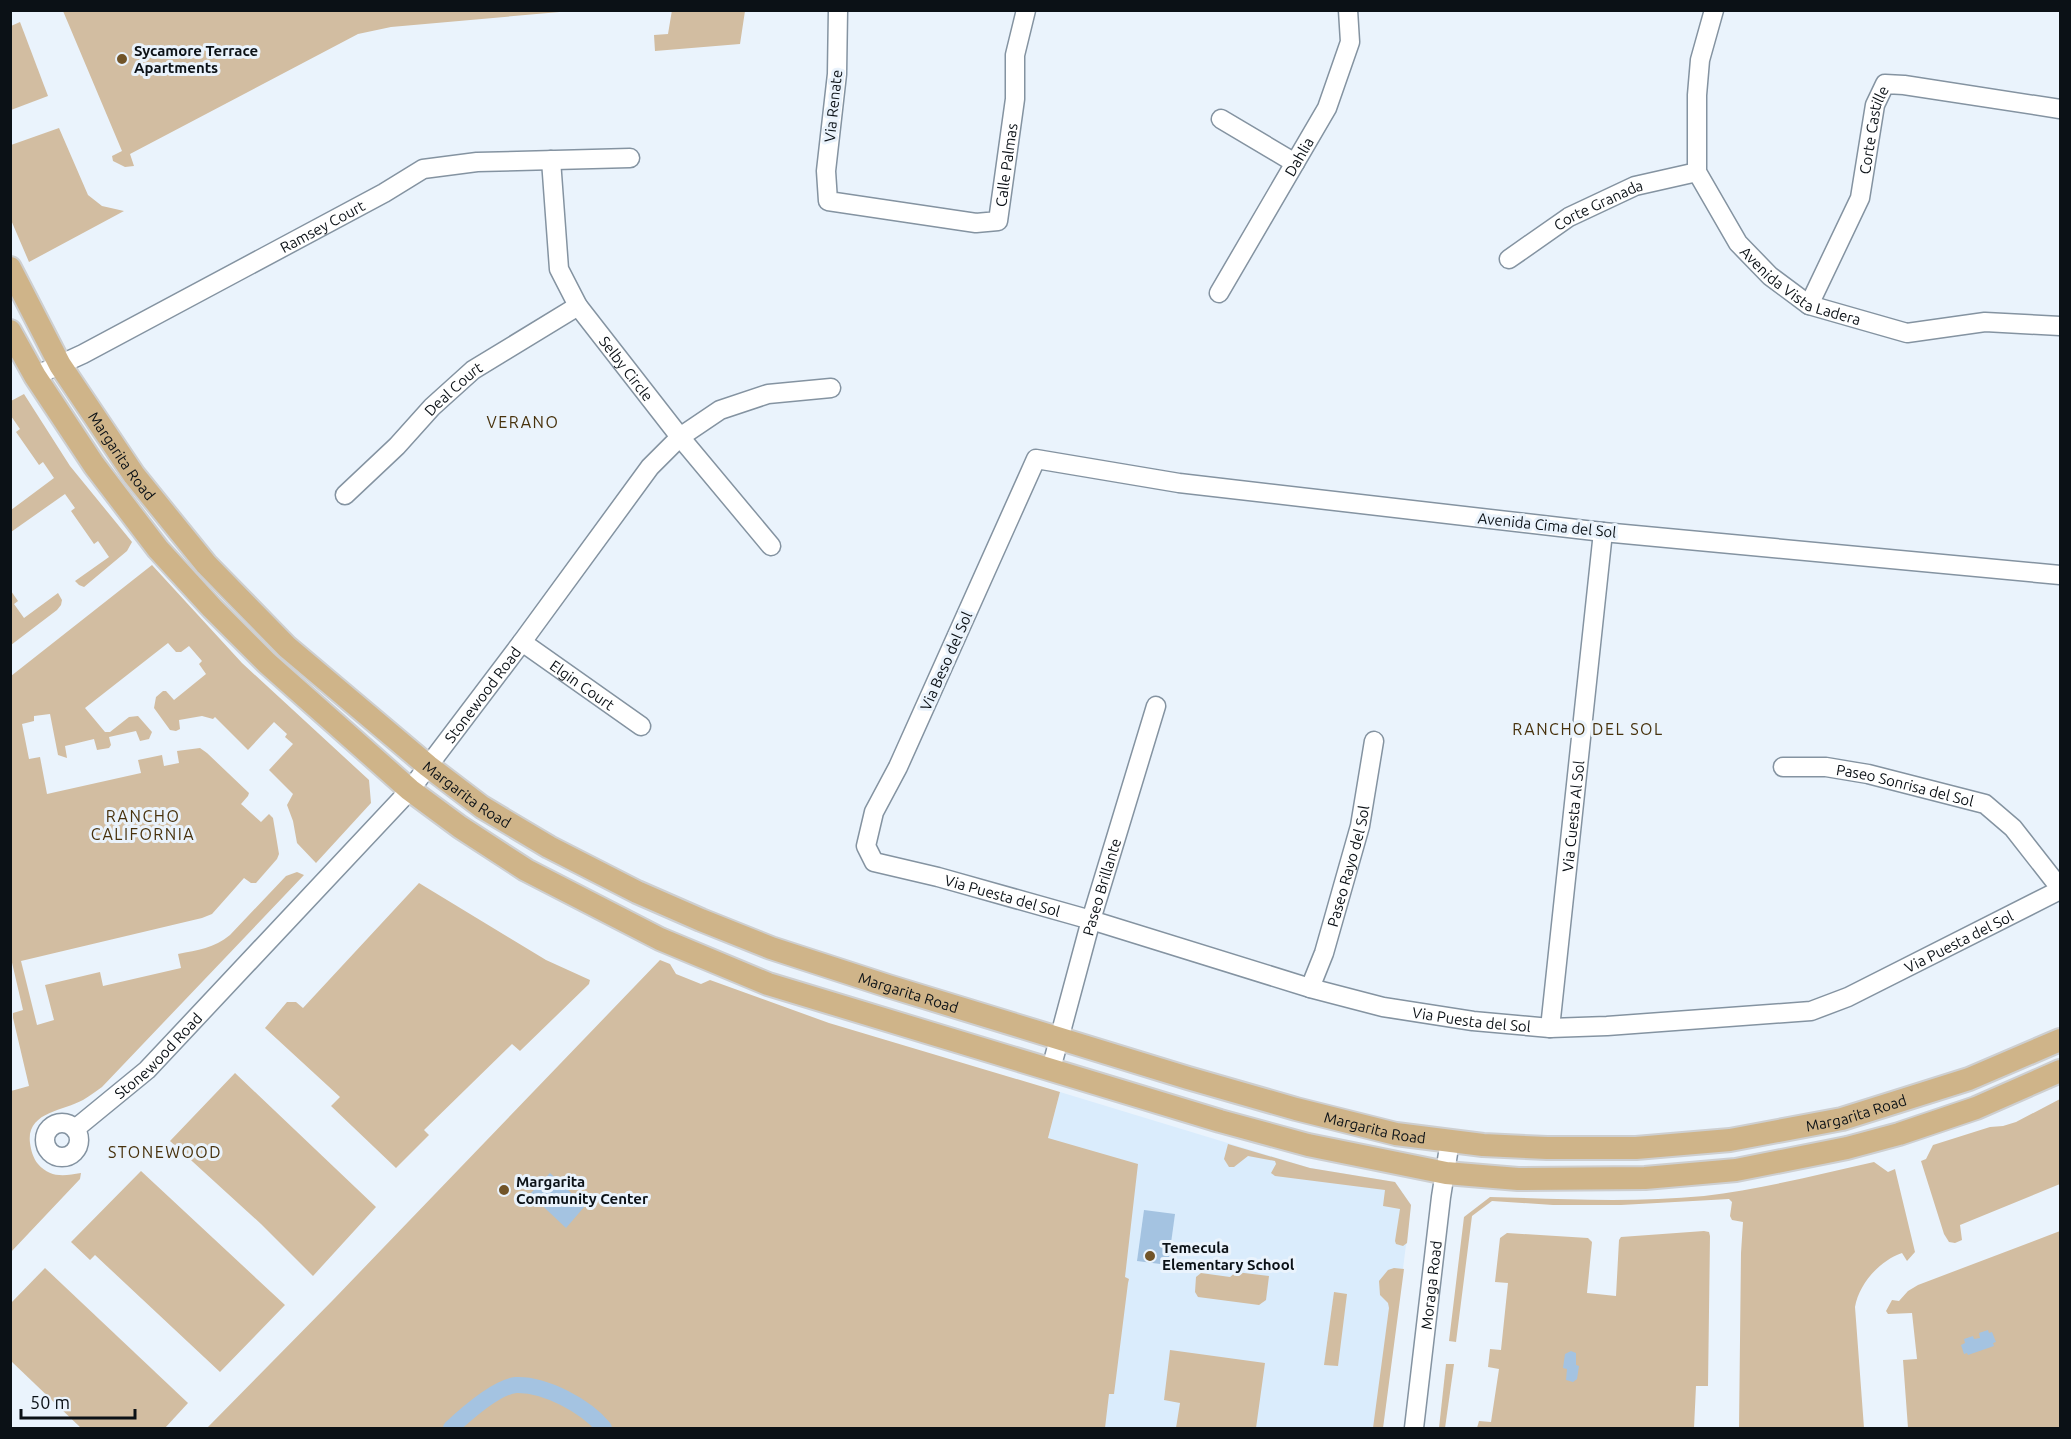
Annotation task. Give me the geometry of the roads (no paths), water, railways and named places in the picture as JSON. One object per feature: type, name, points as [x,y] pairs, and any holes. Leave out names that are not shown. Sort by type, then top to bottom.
[{"type":"main road","name":"Margarita Road","points":[[10,268],[60,365],[134,475],[206,564],[287,647],[428,766],[482,807],[549,847],[637,892],[771,948],[1188,1078],[1296,1108],[1396,1134],[1483,1145],[1636,1148],[1730,1140],[1842,1119],[1969,1079],[2061,1040]]},
{"type":"main road","name":"Margarita Road","points":[[10,331],[35,376],[101,475],[158,549],[267,663],[410,790],[460,827],[526,870],[598,909],[699,957],[768,984],[1220,1121],[1308,1145],[1446,1173],[1518,1179],[1645,1178],[1737,1170],[1847,1148],[1899,1134],[1976,1108],[2061,1071]]},
{"type":"street","name":"Via Renate","points":[[828,201],[826,171],[837,74],[838,10]]},
{"type":"street","name":"Calle Palmas","points":[[828,201],[976,223],[998,221],[1015,99],[1015,56],[1026,10]]},
{"type":"street","name":"Dahlia","points":[[1219,293],[1327,108],[1350,42],[1348,10]]},
{"type":"street","points":[[1697,172],[1697,94],[1700,60],[1714,10]]},
{"type":"street","name":"Corte Castille","points":[[1809,305],[1860,198],[1875,105],[1885,84],[2061,109]]},
{"type":"street","points":[[1221,119],[1295,163]]},
{"type":"street","name":"Ramsey Court","points":[[35,376],[60,365],[384,193],[423,169],[477,162],[630,158]]},
{"type":"street","name":"Selby Circle","points":[[551,160],[559,269],[578,306],[680,437],[771,546]]},
{"type":"street","name":"Corte Granada","points":[[1509,259],[1569,217],[1626,190],[1697,172]]},
{"type":"street","name":"Avenida Vista Ladera","points":[[1697,172],[1738,243],[1770,276],[1809,305],[1907,333],[1985,322],[2061,326]]},
{"type":"street","name":"Deal Court","points":[[345,495],[397,446],[432,407],[473,370],[578,306]]},
{"type":"street","name":"Stonewood Road","points":[[75,1129],[147,1070],[410,790],[650,467],[680,437],[720,410],[768,394],[831,388]]},
{"type":"street","name":"Avenida Cima del Sol","points":[[1036,459],[1179,483],[1604,532],[2061,575]]},
{"type":"street","name":"Via Beso del Sol","points":[[874,862],[866,846],[874,812],[898,767],[1036,459]]},
{"type":"street","name":"Via Cuesta Al Sol","points":[[1550,1028],[1604,532]]},
{"type":"street","name":"Elgin Court","points":[[522,642],[641,726]]},
{"type":"street","name":"Paseo Brillante","points":[[1051,1069],[1091,920],[1156,706]]},
{"type":"street","name":"Paseo Rayo del Sol","points":[[1310,988],[1323,953],[1360,826],[1374,741]]},
{"type":"street","name":"Paseo Sonrisa del Sol","points":[[1783,767],[1826,767],[1868,774],[1985,804],[2013,828],[2061,889]]},
{"type":"street","name":"Via Puesta del Sol","points":[[874,862],[938,877],[1091,920],[1310,988],[1383,1007],[1473,1021],[1550,1028],[1811,1011],[1848,997],[2061,889]]},
{"type":"street","name":"Moraga Road","points":[[1414,1428],[1450,1141]]},
{"type":"water","points":[[550,1173],[585,1206],[566,1228],[530,1194]]},
{"type":"water","points":[[1144,1210],[1175,1214],[1168,1265],[1137,1261]]},
{"type":"water","points":[[1988,1330],[1989,1333],[1992,1332],[1996,1342],[1993,1343],[1994,1346],[1968,1355],[1964,1354],[1961,1345],[1965,1343],[1964,1339],[1973,1336],[1974,1339],[1980,1338],[1979,1333]]},
{"type":"water","points":[[1571,1351],[1576,1353],[1576,1365],[1579,1366],[1577,1379],[1573,1382],[1566,1380],[1567,1369],[1563,1368],[1565,1354]]},
{"type":"waterway","points":[[451,1428],[490,1396],[516,1385],[552,1392],[576,1404],[604,1428]]},
{"type":"place","name":"Sycamore Terrace Apartments","points":[[122,59]]},
{"type":"place","name":"Margarita Community Center","points":[[504,1190]]},
{"type":"place","name":"Temecula Elementary School","points":[[1150,1256]]},
{"type":"district","name":"VERANO","points":[[523,422]]},
{"type":"district","name":"RANCHO DEL SOL","points":[[1588,729]]},
{"type":"district","name":"RANCHO CALIFORNIA","points":[[143,825]]},
{"type":"district","name":"STONEWOOD","points":[[165,1152]]}]
